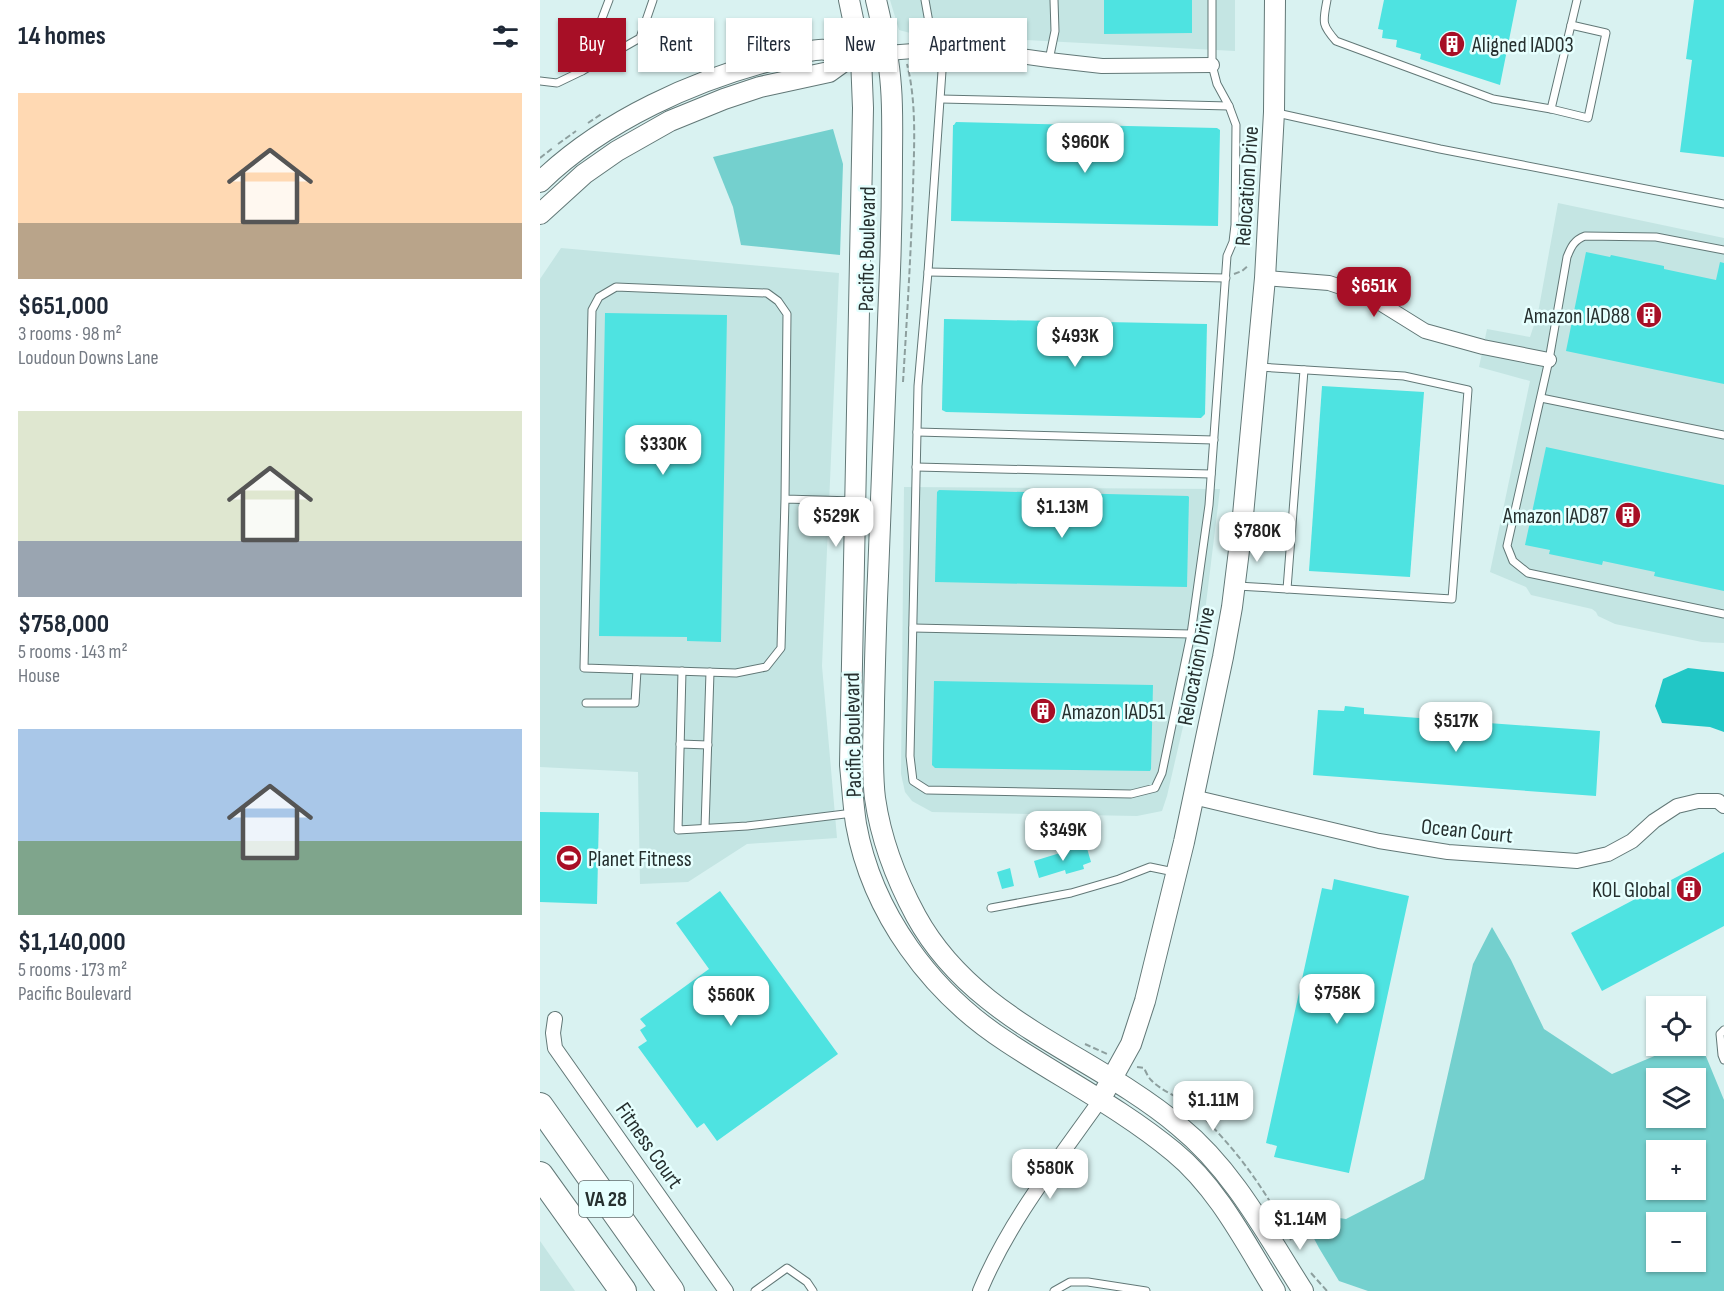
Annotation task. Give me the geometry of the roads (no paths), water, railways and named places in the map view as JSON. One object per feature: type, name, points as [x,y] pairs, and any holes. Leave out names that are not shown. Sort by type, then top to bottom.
[{"type":"highway","name":"VA 28","points":[[540,1106],[671,1291]]},
{"type":"highway","name":"VA 28","points":[[540,1175],[623,1291]]},
{"type":"main road","name":"Pacific Boulevard","points":[[849,0],[851,18]]},
{"type":"main road","name":"Pacific Boulevard","points":[[876,0],[880,18]]},
{"type":"main road","name":"Relocation Drive","points":[[1101,1099],[1137,1029],[1194,797],[1235,586],[1265,270],[1274,112],[1275,0]]},
{"type":"main road","points":[[540,182],[616,125],[693,86],[748,67],[824,49]]},
{"type":"main road","points":[[540,214],[584,174],[617,151],[670,121],[760,87],[829,72]]},
{"type":"main road","name":"Pacific Boulevard","points":[[857,72],[863,108],[850,765],[855,812],[864,855],[881,898],[904,941],[923,968],[949,996],[1006,1042],[1101,1099],[1176,1153],[1199,1177],[1227,1214],[1275,1291]]},
{"type":"main road","name":"Pacific Boulevard","points":[[890,72],[892,91],[892,236],[876,608],[873,764],[875,798],[887,851],[897,878],[918,919],[949,962],[970,985],[989,1002],[1020,1023],[1148,1102],[1180,1126],[1220,1165],[1241,1193],[1303,1291]]},
{"type":"street","points":[[1027,57],[1102,66],[1212,64]]},
{"type":"street","points":[[1265,270],[1329,283],[1356,292],[1380,303],[1425,332],[1483,347],[1549,360]]},
{"type":"street","name":"Ocean Court","points":[[1194,797],[1379,841],[1448,852],[1577,861],[1608,854],[1632,841],[1654,820],[1677,806],[1698,801],[1718,801],[1724,806]]},
{"type":"street","name":"Fitness Court","points":[[555,1019],[553,1033],[555,1048],[726,1291]]},
{"type":"street","name":"Relocation Drive","points":[[980,1291],[1009,1231],[1101,1099]]},
{"type":"lane","points":[[602,18],[609,0]]},
{"type":"lane","points":[[626,46],[640,38],[653,0]]},
{"type":"lane","points":[[925,0],[928,18]]},
{"type":"lane","points":[[1049,60],[1055,31],[1054,0]]},
{"type":"lane","points":[[942,72],[918,386],[910,756],[913,781],[927,790],[1131,794],[1155,788],[1162,773],[1191,634],[1209,505],[1227,256],[1233,242],[1235,225],[1236,124],[1217,84],[1212,64],[1212,0]]},
{"type":"lane","points":[[1327,0],[1323,18],[1325,28],[1336,41],[1493,99],[1588,117],[1606,33],[1571,25]]},
{"type":"lane","points":[[1551,109],[1577,0]]},
{"type":"lane","points":[[540,81],[557,83],[580,72]]},
{"type":"lane","points":[[941,99],[1229,106]]},
{"type":"lane","points":[[1274,112],[1440,149],[1724,204]]},
{"type":"lane","points":[[1724,250],[1656,237],[1585,236],[1573,243],[1567,257],[1549,360],[1508,546],[1513,561],[1528,573],[1724,614]]},
{"type":"lane","points":[[928,272],[1226,278]]},
{"type":"lane","points":[[616,288],[766,293],[778,301],[787,314],[781,648],[766,667],[736,673],[637,670],[584,668],[592,310],[599,297],[616,288]]},
{"type":"lane","points":[[1235,586],[1452,599],[1468,390],[1404,376],[1256,367]]},
{"type":"lane","points":[[1287,589],[1304,370]]},
{"type":"lane","points":[[1540,398],[1724,435]]},
{"type":"lane","points":[[917,432],[1214,440]]},
{"type":"lane","points":[[916,468],[1211,474]]},
{"type":"lane","points":[[785,499],[855,501]]},
{"type":"lane","points":[[913,628],[1191,634]]},
{"type":"lane","points":[[586,703],[635,703],[637,670]]},
{"type":"lane","points":[[682,671],[678,830],[747,826],[855,812]]},
{"type":"lane","points":[[705,828],[710,672]]},
{"type":"lane","points":[[680,744],[708,745]]},
{"type":"lane","points":[[991,908],[1071,893],[1150,867],[1176,873]]},
{"type":"lane","points":[[1724,1030],[1720,1034],[1724,1060]]},
{"type":"lane","points":[[754,1291],[787,1268],[807,1282],[813,1291]]},
{"type":"lane","points":[[1054,1291],[1070,1281],[1146,1291]]},
{"type":"place","name":"Aligned IAD03","points":[[1452,44]]},
{"type":"place","name":"Amazon IAD88","points":[[1649,315]]},
{"type":"place","name":"Amazon IAD87","points":[[1628,515]]},
{"type":"place","name":"Amazon IAD51","points":[[1043,711]]},
{"type":"place","name":"Planet Fitness","points":[[569,858]]},
{"type":"place","name":"KOL Global","points":[[1689,889]]}]
